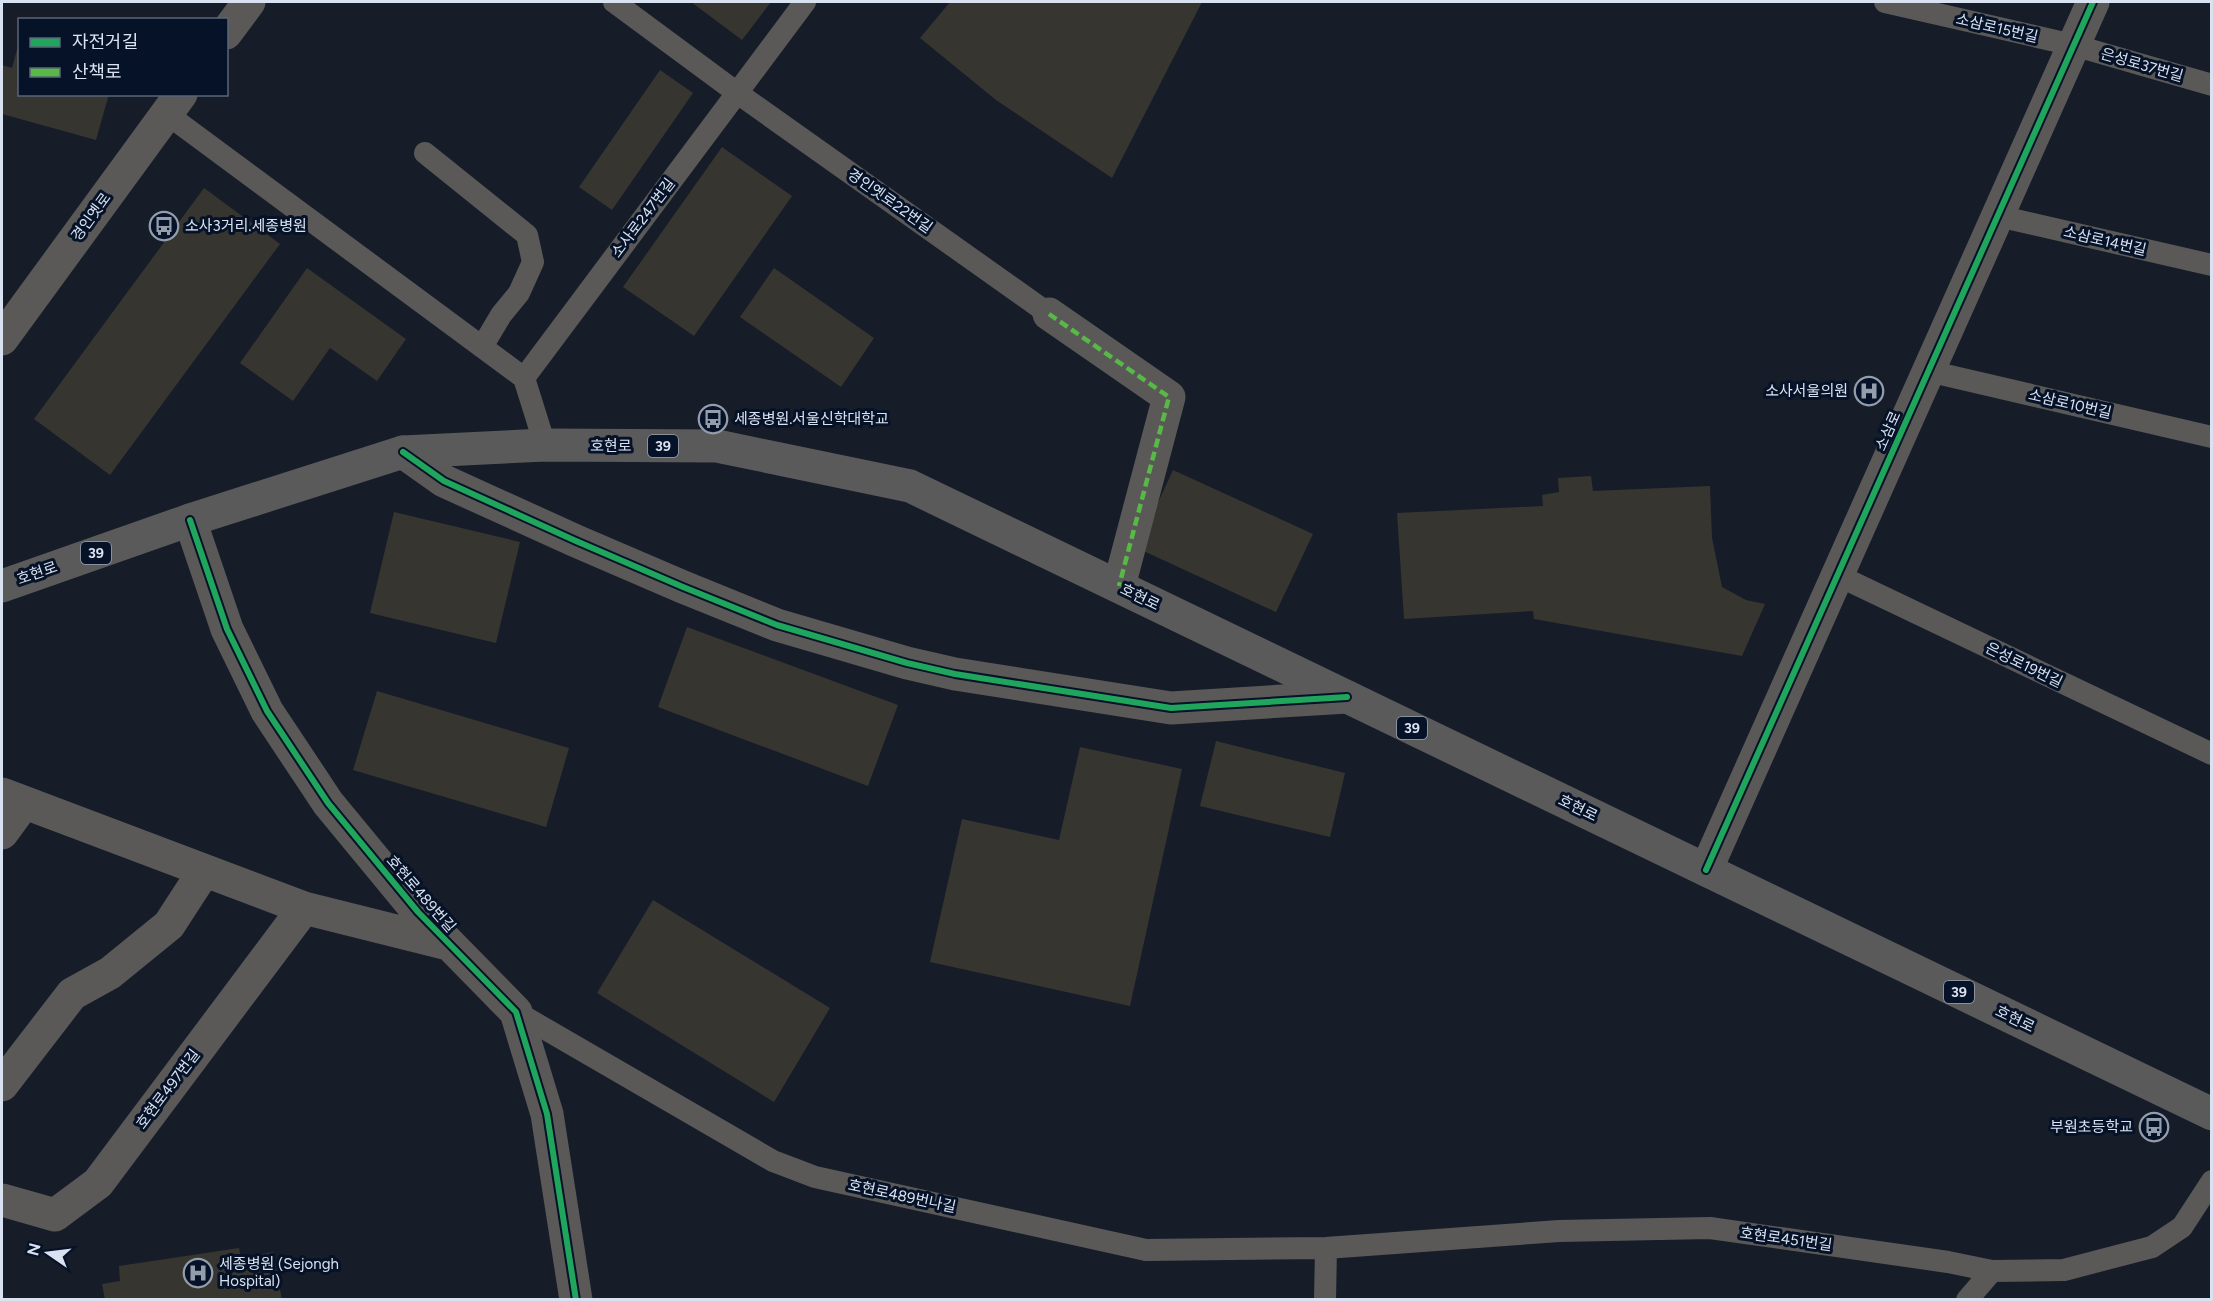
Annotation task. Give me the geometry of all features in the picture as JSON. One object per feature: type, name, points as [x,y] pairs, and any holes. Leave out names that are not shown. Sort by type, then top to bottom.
[{"type":"main road","name":"호현로","points":[[2,586],[190,520],[402,452],[545,445],[717,446],[910,486],[2211,1114]]},
{"type":"street","points":[[228,30],[249,2]]},
{"type":"street","name":"소삼로","points":[[1706,870],[2093,2]]},
{"type":"street","name":"경인옛로","points":[[2,339],[174,104]]},
{"type":"street","name":"경인옛로22번길","points":[[1049,314],[1169,397],[1119,586]]},
{"type":"street","points":[[402,452],[444,481],[683,587],[777,625],[907,663],[955,674],[1171,708],[1347,697]]},
{"type":"street","name":"호현로489번길","points":[[190,520],[226,629],[267,711],[328,803],[447,944],[516,1012],[548,1114],[576,1299]]},
{"type":"street","points":[[2,833],[13,799],[304,908],[447,944]]},
{"type":"street","points":[[2,1085],[72,994],[110,973],[169,925],[204,871]]},
{"type":"street","name":"호현로497번길","points":[[2,1200],[56,1215],[98,1183],[304,908]]},
{"type":"lane","name":"경인옛로22번길","points":[[614,2],[736,92],[1049,314]]},
{"type":"lane","name":"소사로247번길","points":[[524,378],[805,2]]},
{"type":"lane","name":"소삼로15번길","points":[[1885,2],[2073,45]]},
{"type":"lane","name":"은성로37번길","points":[[2073,45],[2211,85]]},
{"type":"lane","points":[[174,104],[524,378],[545,445]]},
{"type":"lane","points":[[425,153],[527,235],[533,262],[519,293],[501,315],[482,347]]},
{"type":"lane","name":"소삼로14번길","points":[[1998,216],[2211,266]]},
{"type":"lane","name":"소삼로10번길","points":[[1928,371],[2211,437]]},
{"type":"lane","name":"은성로19번길","points":[[1837,575],[2211,754]]},
{"type":"lane","name":"호현로489번나길","points":[[516,1012],[773,1161],[814,1176],[1146,1250],[1326,1248]]},
{"type":"lane","name":"호현로451번길","points":[[1326,1248],[1558,1231],[1710,1228],[1948,1262],[1992,1271],[2064,1270],[2152,1247],[2182,1227],[2211,1181]]},
{"type":"lane","points":[[1325,1299],[1326,1248]]},
{"type":"lane","points":[[1967,1299],[1992,1271]]},
{"type":"building","points":[[691,2],[771,2],[742,40]]},
{"type":"building","points":[[950,2],[1202,2],[1112,178],[996,100],[920,38]]},
{"type":"building","points":[[18,46],[18,96],[108,96],[96,140],[2,114],[2,65],[12,68]]},
{"type":"building","points":[[660,70],[693,93],[612,210],[579,187]]},
{"type":"building","points":[[722,147],[792,196],[694,336],[623,287]]},
{"type":"building","points":[[204,188],[280,244],[110,475],[34,419]]},
{"type":"building","points":[[307,268],[406,339],[377,381],[330,348],[293,401],[240,363]]},
{"type":"building","points":[[774,268],[874,338],[841,387],[740,317]]},
{"type":"building","points":[[1173,470],[1313,534],[1276,612],[1137,548]]},
{"type":"building","points":[[1591,476],[1593,491],[1710,486],[1712,538],[1722,587],[1746,600],[1765,604],[1742,656],[1534,619],[1533,611],[1404,619],[1397,513],[1543,506],[1542,495],[1559,492],[1558,478]]},
{"type":"building","points":[[394,512],[520,542],[496,643],[370,613]]},
{"type":"building","points":[[687,627],[898,705],[868,786],[658,707]]},
{"type":"building","points":[[377,691],[569,748],[546,827],[353,770]]},
{"type":"building","points":[[1216,741],[1345,773],[1330,837],[1200,806]]},
{"type":"building","points":[[1080,747],[1182,769],[1130,1006],[930,962],[962,819],[1059,840]]},
{"type":"building","points":[[653,900],[830,1008],[774,1102],[597,993]]},
{"type":"building","name":"세종병원 (Sejongh Hospital)","points":[[239,1248],[241,1258],[273,1252],[282,1300],[105,1300],[102,1284],[120,1281],[119,1266]]},
{"type":"marked path","points":[[1049,314],[1169,397],[1119,586]]},
{"type":"cycle path","points":[[1706,870],[2093,2]]},
{"type":"cycle path","points":[[403,452],[444,481],[683,587],[777,625],[907,663],[955,674],[1171,708],[1347,697]]},
{"type":"cycle path","points":[[190,520],[227,629],[267,711],[328,803],[418,912],[516,1012],[547,1114],[576,1300]]},
{"type":"place","name":"소사3거리.세종병원","points":[[164,226]]},
{"type":"place","name":"소사서울의원","points":[[1869,391]]},
{"type":"place","name":"세종병원.서울신학대학교","points":[[713,419]]},
{"type":"place","name":"부원초등학교","points":[[2154,1127]]},
{"type":"place","name":"세종병원 (Sejongh Hospital)","points":[[198,1273]]}]
